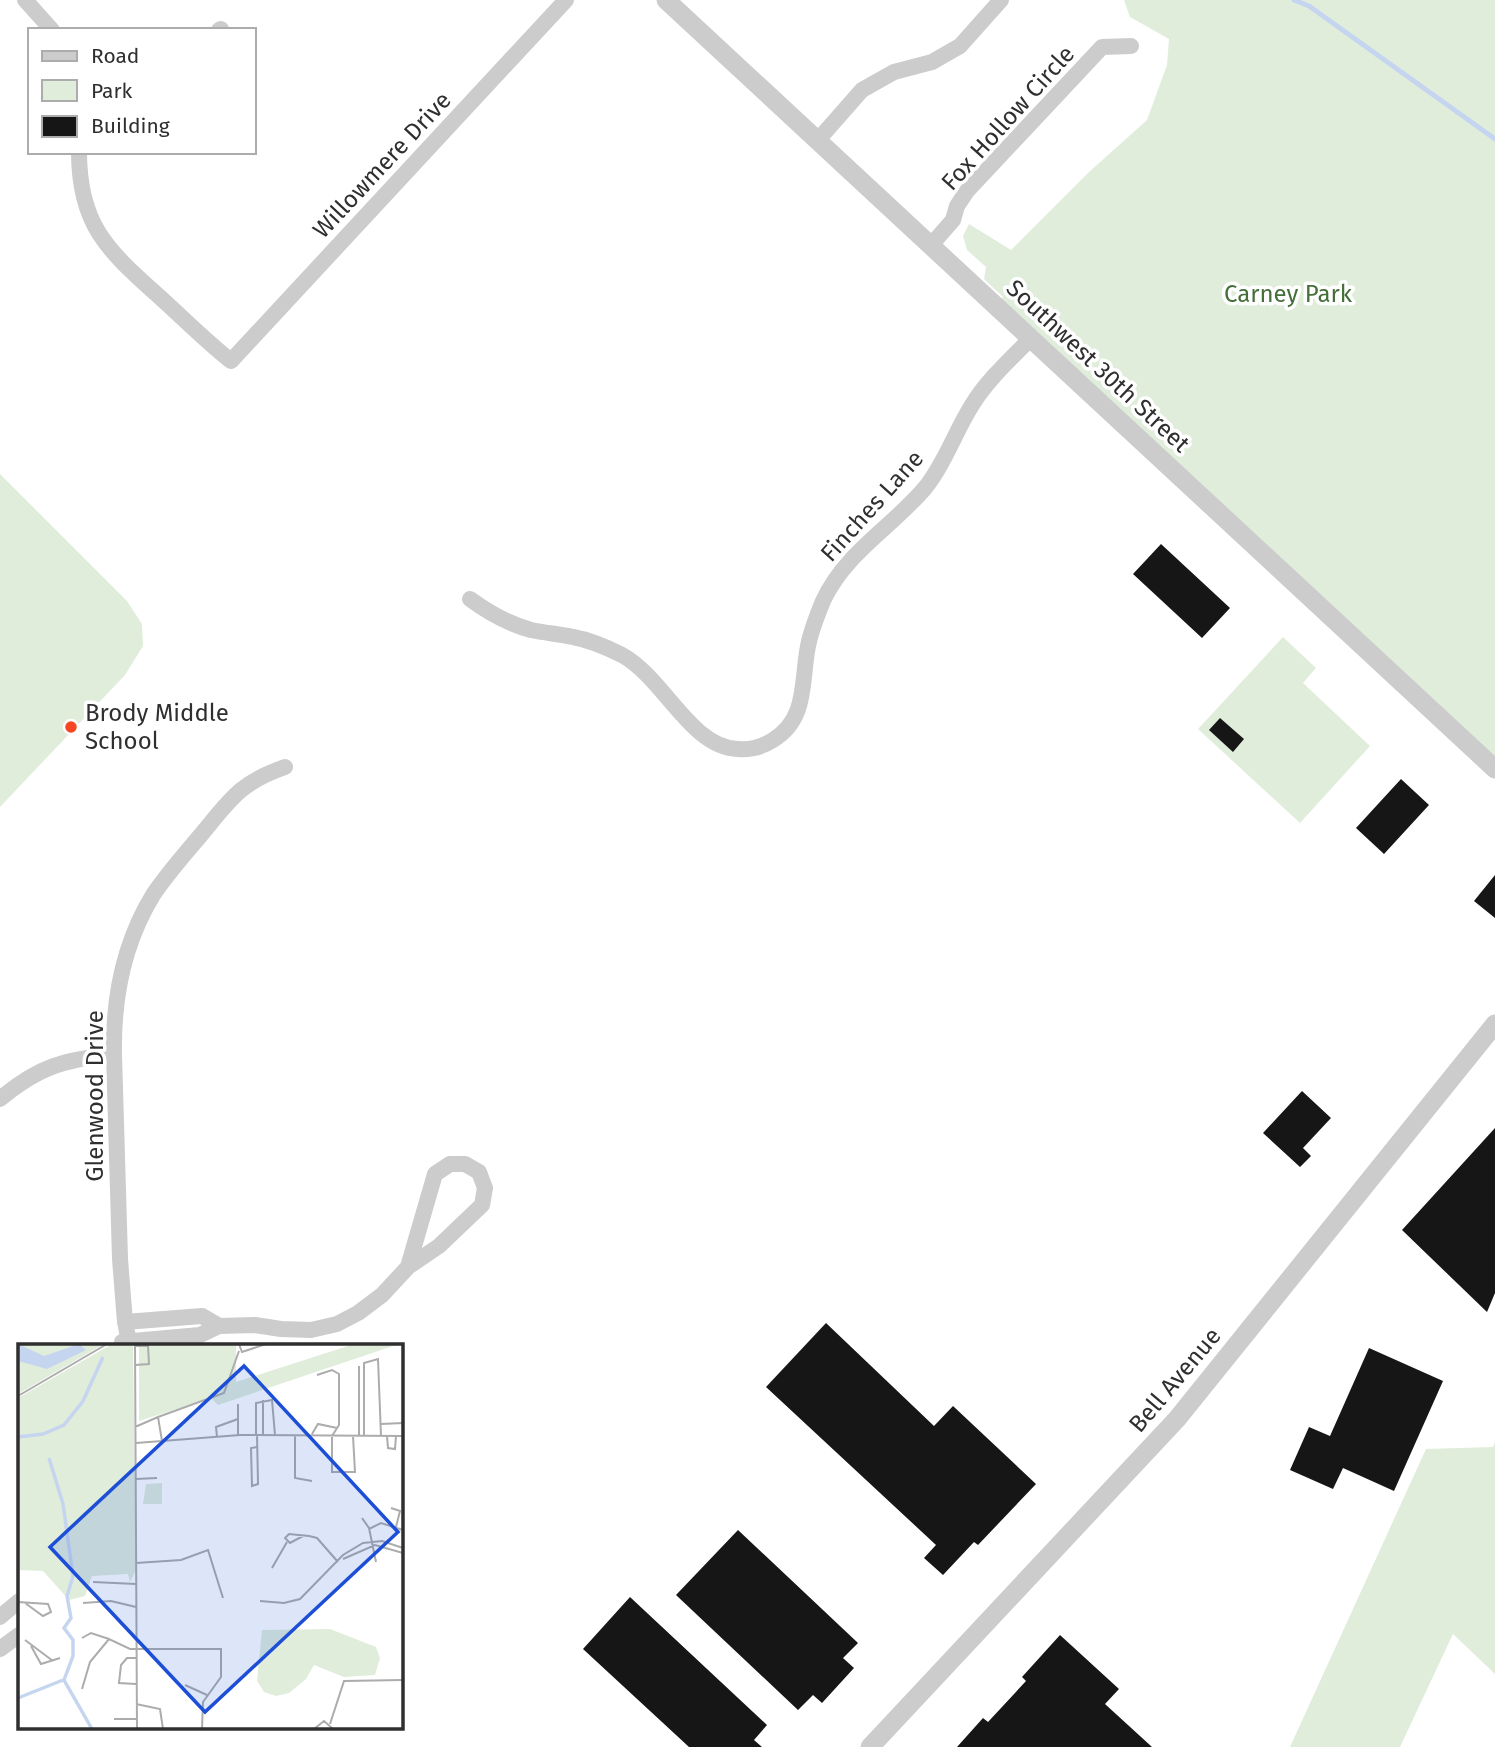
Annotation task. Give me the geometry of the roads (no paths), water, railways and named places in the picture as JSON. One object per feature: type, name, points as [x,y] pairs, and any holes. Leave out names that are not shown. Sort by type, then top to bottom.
[{"type":"street","points":[[25,0],[50,28]]},
{"type":"street","name":"Willowmere Drive","points":[[79,154],[79,180],[86,208],[98,234],[115,256],[231,360],[566,0]]},
{"type":"street","name":"Southwest 30th Street","points":[[666,0],[1495,769]]},
{"type":"street","points":[[818,140],[862,90],[894,72],[932,62],[960,46],[1001,0]]},
{"type":"street","name":"Fox Hollow Circle","points":[[932,244],[953,220],[957,206],[967,191],[1102,47],[1131,46]]},
{"type":"street","name":"Finches Lane","points":[[470,599],[508,622],[600,644],[625,657],[646,672],[705,738],[721,746],[736,750],[767,744],[780,736],[792,723],[800,708],[808,647],[815,620],[843,569],[859,550],[906,509],[927,485],[945,458],[972,404],[1031,338]]},
{"type":"street","name":"Glenwood Drive","points":[[126,1344],[120,1259],[113,1025],[121,971],[129,945],[153,896],[234,794],[258,777],[285,767]]},
{"type":"street","name":"Bell Avenue","points":[[870,1747],[1177,1419],[1495,1024]]},
{"type":"street","points":[[0,1099],[21,1081],[48,1066],[78,1058],[114,1054]]},
{"type":"street","points":[[126,1344],[200,1335],[219,1326],[255,1325],[281,1329],[311,1329],[337,1324],[358,1313],[382,1295],[408,1267],[439,1246],[482,1205],[485,1188],[479,1172],[465,1164],[450,1164],[435,1174],[408,1267]]},
{"type":"street","points":[[125,1322],[202,1316],[219,1326]]},
{"type":"street","points":[[0,1617],[18,1602]]},
{"type":"street","points":[[0,1649],[18,1636]]},
{"type":"waterway","points":[[1294,0],[1309,6],[1495,139]]},
{"type":"place","name":"Brody Middle School","points":[[71,727]]},
{"type":"park label","name":"Carney Park","points":[[1288,294]]}]
